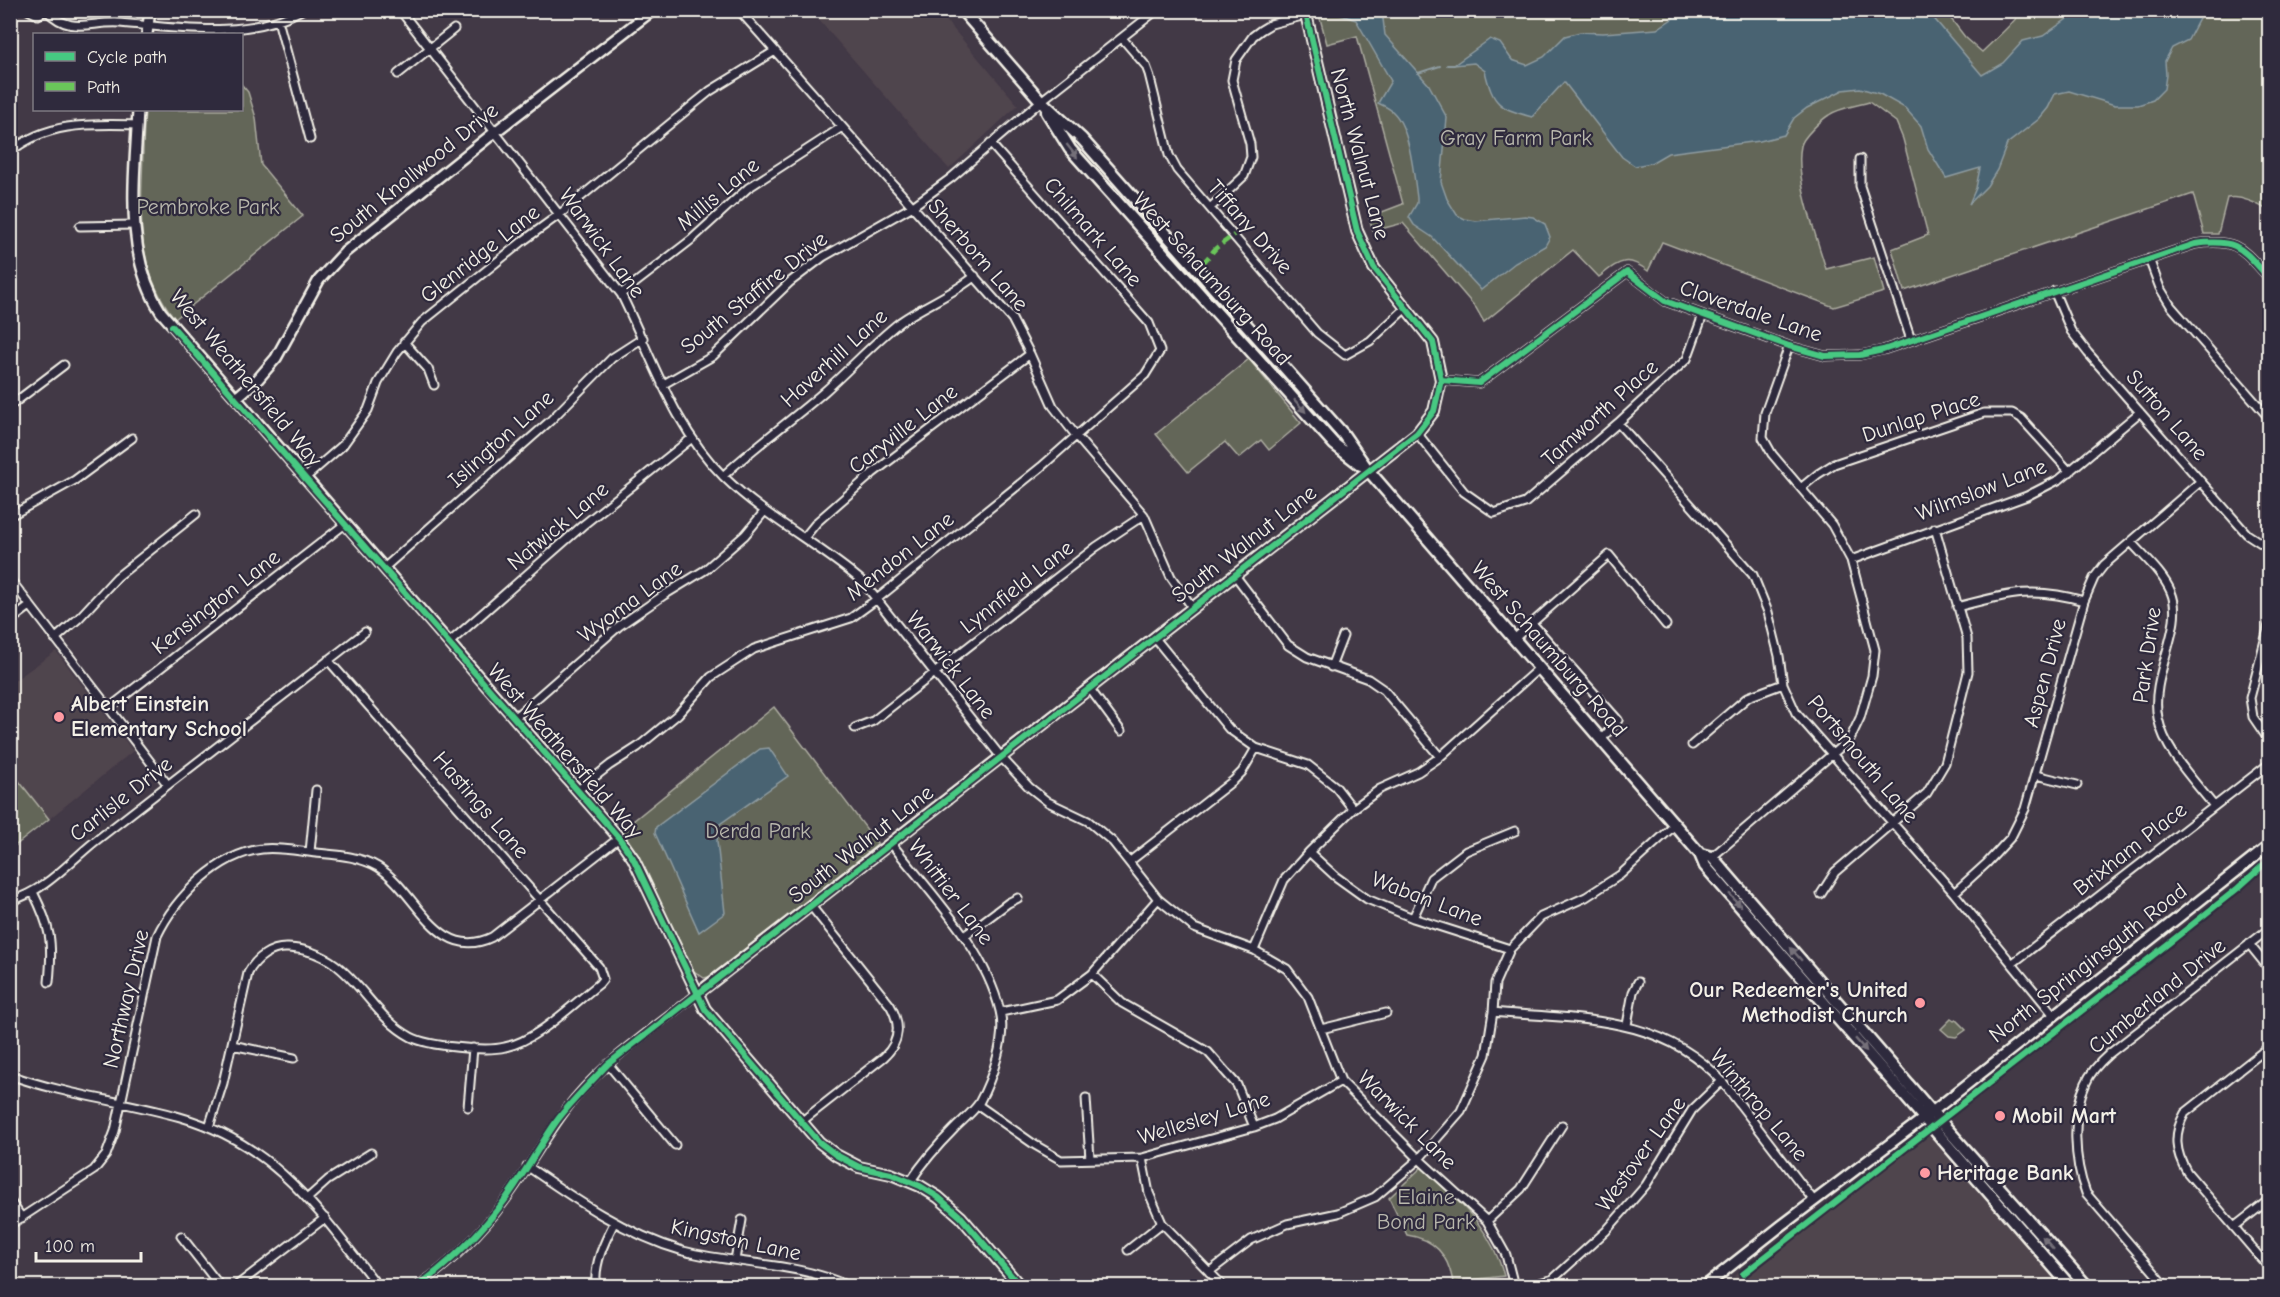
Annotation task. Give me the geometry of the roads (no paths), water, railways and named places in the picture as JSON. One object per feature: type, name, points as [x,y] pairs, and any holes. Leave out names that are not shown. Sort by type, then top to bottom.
[{"type":"main road","name":"West Schaumburg Road","points":[[962,10],[1041,102],[1070,149],[1334,444],[1368,471],[1700,854],[1705,866],[1928,1115],[2087,1287]]},
{"type":"main road","points":[[1700,854],[1712,857]]},
{"type":"main road","name":"West Schaumburg Road","points":[[1712,857],[2070,1287]]},
{"type":"street","points":[[28,10],[38,15],[46,10],[61,22],[73,26],[110,23],[148,31],[232,29],[278,20],[302,10]]},
{"type":"street","points":[[148,31],[150,10]]},
{"type":"street","name":"Warwick Lane","points":[[400,10],[621,294],[643,338],[662,385],[692,438],[723,476],[764,512],[844,566],[863,582],[1001,757],[1029,788],[1048,802],[1088,821],[1113,842],[1158,898],[1194,928],[1254,950],[1287,969],[1308,997],[1341,1080],[1419,1159],[1486,1221],[1506,1255],[1514,1287]]},
{"type":"street","name":"South Knollwood Drive","points":[[236,398],[258,379],[276,358],[319,280],[330,266],[369,232],[495,132],[653,10]]},
{"type":"street","name":"Sherborn Lane","points":[[739,10],[1012,319],[1030,354],[1047,396],[1077,437],[1144,514],[1171,577],[1192,607]]},
{"type":"street","name":"South Staffire Drive","points":[[662,385],[712,356],[790,282],[823,257],[913,206],[951,178],[990,143],[1157,10]]},
{"type":"street","points":[[1210,208],[1244,176],[1251,157],[1250,144],[1232,80],[1236,60],[1253,36],[1261,30],[1271,24],[1305,13]]},
{"type":"street","name":"North Walnut Lane","points":[[1305,13],[1357,231],[1374,268],[1433,342],[1441,380],[1434,411],[1418,433],[1368,471]]},
{"type":"street","points":[[278,20],[310,139]]},
{"type":"street","points":[[398,74],[454,29]]},
{"type":"street","name":"Tiffany Drive","points":[[1122,38],[1146,66],[1173,164],[1317,333],[1345,354],[1370,341],[1407,307]]},
{"type":"street","name":"Glenridge Lane","points":[[305,478],[343,445],[368,410],[378,383],[404,342],[434,311],[560,214],[710,91],[775,51]]},
{"type":"street","name":"West Weathersfield Way","points":[[138,111],[134,225],[138,260],[155,303],[172,326],[619,838],[633,858],[705,1009],[801,1122],[819,1142],[845,1161],[859,1167],[891,1174],[929,1191],[953,1210],[1020,1287]]},
{"type":"street","points":[[11,152],[34,136],[61,127],[91,123],[138,125]]},
{"type":"street","name":"Millis Lane","points":[[621,294],[692,240],[748,188],[842,127]]},
{"type":"street","name":"Chilmark Lane","points":[[990,143],[1149,323],[1160,351]]},
{"type":"street","points":[[1860,159],[1860,186],[1911,340]]},
{"type":"street","points":[[81,226],[134,225]]},
{"type":"street","name":"Cloverdale Lane","points":[[1441,380],[1479,383],[1627,272],[1665,301],[1789,346],[1825,356],[1843,357],[1874,353],[2195,244],[2220,241],[2243,251],[2270,279]]},
{"type":"street","points":[[2149,259],[2160,288],[2171,306],[2270,419]]},
{"type":"street","name":"Haverhill Lane","points":[[723,476],[825,391],[888,332],[913,313],[958,289],[975,276]]},
{"type":"street","name":"Sutton Lane","points":[[2054,291],[2071,331],[2247,534],[2260,545],[2270,549]]},
{"type":"street","name":"Tamworth Place","points":[[1418,433],[1464,492],[1494,513],[1525,503],[1618,423],[1687,358],[1703,315]]},
{"type":"street","name":"Islington Lane","points":[[384,568],[550,421],[612,358],[643,338]]},
{"type":"street","points":[[404,342],[429,369],[434,385]]},
{"type":"street","points":[[1712,857],[1850,739],[1860,717],[1872,676],[1875,650],[1851,560],[1832,525],[1773,454],[1763,438],[1765,413],[1789,346]]},
{"type":"street","name":"Mendon Lane","points":[[578,790],[638,747],[678,714],[711,677],[754,649],[850,618],[877,599],[1077,437],[1145,375],[1160,351]]},
{"type":"street","name":"Caryville Lane","points":[[804,538],[817,522],[873,473],[1030,354]]},
{"type":"street","points":[[10,406],[64,365]]},
{"type":"street","name":"Wilmslow Lane","points":[[1851,560],[2041,490],[2070,472],[2140,412]]},
{"type":"street","name":"Dunlap Place","points":[[1802,487],[1834,464],[1984,413],[2012,413],[2021,418],[2070,472]]},
{"type":"street","name":"Portsmouth Lane","points":[[1618,423],[1753,575],[1768,612],[1783,684],[1796,713],[1954,893],[2053,1014]]},
{"type":"street","points":[[10,516],[75,480],[132,438]]},
{"type":"street","name":"Natwick Lane","points":[[449,643],[582,526],[692,438]]},
{"type":"street","name":"South Walnut Lane","points":[[418,1287],[442,1269],[482,1229],[505,1201],[566,1110],[608,1064],[1368,471]]},
{"type":"street","name":"Aspen Drive","points":[[1954,893],[1988,863],[2011,837],[2025,809],[2084,601],[2099,572],[2200,482]]},
{"type":"street","name":"Wyoma Lane","points":[[514,718],[619,626],[663,595],[705,570],[746,535],[764,512]]},
{"type":"street","points":[[55,639],[83,614],[117,577],[196,514]]},
{"type":"street","name":"Lynnfield Lane","points":[[855,728],[873,721],[1096,547],[1144,514]]},
{"type":"street","name":"Kensington Lane","points":[[109,708],[345,524]]},
{"type":"street","points":[[1821,894],[1836,872],[1927,793],[1945,763],[1968,672],[1966,638],[1935,528]]},
{"type":"street","name":"Park Drive","points":[[2131,542],[2165,582],[2174,602],[2174,622],[2157,687],[2156,707],[2159,723],[2171,752],[2214,806]]},
{"type":"street","points":[[1514,639],[1609,555],[1666,625]]},
{"type":"street","points":[[1234,574],[1288,645],[1307,657],[1368,679],[1384,690],[1440,757]]},
{"type":"street","points":[[10,579],[168,785]]},
{"type":"street","points":[[1958,607],[1997,596],[2029,591],[2062,594],[2084,601]]},
{"type":"street","points":[[10,621],[30,606]]},
{"type":"street","points":[[2270,621],[2250,698],[2253,717],[2270,742]]},
{"type":"street","points":[[1532,623],[1618,720],[1601,740]]},
{"type":"street","name":"Carlisle Drive","points":[[10,901],[33,892],[52,880],[93,843],[365,632]]},
{"type":"street","points":[[1331,667],[1343,636]]},
{"type":"street","points":[[1154,637],[1229,729],[1256,748],[1308,765],[1335,786],[1353,809]]},
{"type":"street","name":"Hastings Lane","points":[[328,660],[540,899],[599,967],[603,976],[599,984],[525,1040],[502,1048],[473,1048]]},
{"type":"street","points":[[1254,950],[1284,880],[1309,852],[1353,809],[1380,789],[1418,772],[1440,757],[1539,668]]},
{"type":"street","points":[[1692,745],[1748,697],[1783,684]]},
{"type":"street","points":[[1090,689],[1121,731]]},
{"type":"street","points":[[1129,862],[1237,777],[1256,748]]},
{"type":"street","name":"Brixham Place","points":[[2013,963],[2270,763]]},
{"type":"street","points":[[2036,775],[2077,785]]},
{"type":"street","points":[[310,852],[316,790]]},
{"type":"street","points":[[1209,1272],[1251,1240],[1287,1224],[1338,1213],[1375,1197],[1419,1159],[1461,1111],[1486,1055],[1495,983],[1510,949],[1540,917],[1586,897],[1620,875],[1675,825]]},
{"type":"street","points":[[1413,918],[1431,878],[1466,851],[1515,831]]},
{"type":"street","name":"Northway Drive","points":[[10,1226],[97,1166],[112,1141],[153,950],[163,925],[176,904],[194,886],[220,866],[243,853],[263,849],[358,858],[377,867],[399,886],[439,932],[459,943],[476,943],[492,937],[619,838]]},
{"type":"street","name":"Whittier Lane","points":[[891,843],[981,961],[1001,1012],[1000,1047],[991,1076],[978,1105],[924,1159],[910,1182]]},
{"type":"street","name":"North Springinsguth Road","points":[[1705,1287],[1928,1115],[2053,1014],[2270,845]]},
{"type":"street","name":"Waban Lane","points":[[1309,852],[1335,876],[1367,899],[1413,918],[1510,949]]},
{"type":"street","points":[[33,892],[50,930],[52,952],[49,982]]},
{"type":"street","points":[[964,936],[1018,898]]},
{"type":"street","points":[[1001,1012],[1057,1000],[1092,974],[1158,898]]},
{"type":"street","points":[[801,1122],[884,1057],[892,1048],[898,1033],[896,1018],[890,1005],[811,906]]},
{"type":"street","name":"Cumberland Drive","points":[[2166,1287],[2086,1193],[2076,1152],[2082,1093],[2091,1074],[2109,1054],[2270,928]]},
{"type":"street","points":[[2249,944],[2270,970]]},
{"type":"street","points":[[209,1127],[220,1097],[248,973],[263,955],[285,948],[307,952],[335,964],[356,983],[392,1024],[411,1037],[431,1043],[473,1048],[468,1107]]},
{"type":"street","points":[[1092,974],[1122,1003],[1208,1052],[1237,1085],[1254,1127]]},
{"type":"street","points":[[1627,1025],[1633,992],[1638,982]]},
{"type":"street","points":[[1321,1029],[1386,1012]]},
{"type":"street","name":"Winthrop Lane","points":[[1493,1012],[1627,1025],[1666,1038],[1705,1063],[1722,1081],[1814,1201]]},
{"type":"street","points":[[232,1045],[294,1058]]},
{"type":"street","points":[[2270,1046],[2185,1113],[2176,1140],[2181,1162],[2187,1172],[2270,1269]]},
{"type":"street","points":[[608,1064],[675,1145]]},
{"type":"street","points":[[10,1075],[55,1089],[180,1117],[209,1127],[240,1142],[282,1172],[308,1198],[378,1287]]},
{"type":"street","name":"Wellesley Lane","points":[[978,1105],[1035,1145],[1061,1160],[1142,1158],[1275,1119],[1341,1080]]},
{"type":"street","name":"Westover Lane","points":[[1530,1287],[1553,1279],[1606,1231],[1646,1185],[1692,1110],[1722,1081]]},
{"type":"street","points":[[1086,1098],[1090,1159]]},
{"type":"street","points":[[1486,1221],[1521,1189],[1562,1125]]},
{"type":"street","points":[[308,1198],[328,1180],[371,1153]]},
{"type":"street","points":[[1142,1158],[1149,1193],[1162,1223],[1223,1287]]},
{"type":"street","name":"Kingston Lane","points":[[527,1166],[614,1223],[660,1243],[684,1251],[808,1274],[848,1287]]},
{"type":"street","points":[[2234,1227],[2270,1199]]},
{"type":"street","points":[[10,1201],[22,1218]]},
{"type":"street","points":[[236,1287],[325,1218]]},
{"type":"street","points":[[735,1260],[742,1220]]},
{"type":"street","points":[[596,1287],[595,1275],[600,1251],[614,1223]]},
{"type":"street","points":[[1128,1250],[1162,1223]]},
{"type":"street","points":[[181,1236],[220,1287]]},
{"type":"water","points":[[1340,10],[1382,11],[1385,35],[1429,85],[1447,118],[1441,182],[1447,199],[1457,215],[1476,221],[1525,216],[1533,217],[1545,224],[1550,237],[1545,246],[1515,263],[1481,290],[1432,237],[1414,225],[1409,217],[1417,203],[1417,198],[1408,141],[1394,113],[1378,103],[1391,81],[1356,20],[1338,14]]},
{"type":"water","points":[[1875,10],[1878,12],[1921,11],[1931,15],[1982,75],[2003,63],[2023,41],[2043,36],[2077,12],[2203,11],[2188,40],[2172,48],[2165,61],[2164,89],[2153,100],[2138,105],[2115,105],[2069,91],[2055,94],[2039,119],[2007,144],[1997,170],[1987,186],[1969,204],[1976,188],[1980,168],[1946,178],[1928,149],[1921,126],[1905,108],[1880,94],[1860,88],[1843,90],[1807,108],[1794,118],[1784,135],[1760,141],[1668,153],[1651,163],[1635,166],[1622,157],[1564,82],[1532,117],[1512,111],[1499,103],[1491,91],[1485,71],[1474,63],[1454,65],[1490,39],[1500,43],[1512,60],[1527,65],[1544,57],[1565,36],[1580,32],[1603,33],[1657,29],[1672,19],[1678,11]]},
{"type":"water","points":[[769,748],[788,776],[720,824],[717,841],[725,913],[699,932],[655,833],[656,827],[760,749]]},
{"type":"waterway","points":[[1447,65],[1454,65]]},
{"type":"waterway","points":[[1418,73],[1440,66]]},
{"type":"place","name":"Albert Einstein Elementary School","points":[[59,717]]},
{"type":"place","name":"Our Redeemer's United Methodist Church","points":[[1920,1003]]},
{"type":"place","name":"Mobil Mart","points":[[2000,1116]]},
{"type":"place","name":"Heritage Bank","points":[[1925,1173]]},
{"type":"park label","name":"Gray Farm Park","points":[[1516,138]]},
{"type":"park label","name":"Pembroke Park","points":[[208,207]]},
{"type":"park label","name":"Derda Park","points":[[758,831]]},
{"type":"park label","name":"Elaine Bond Park","points":[[1426,1210]]}]
